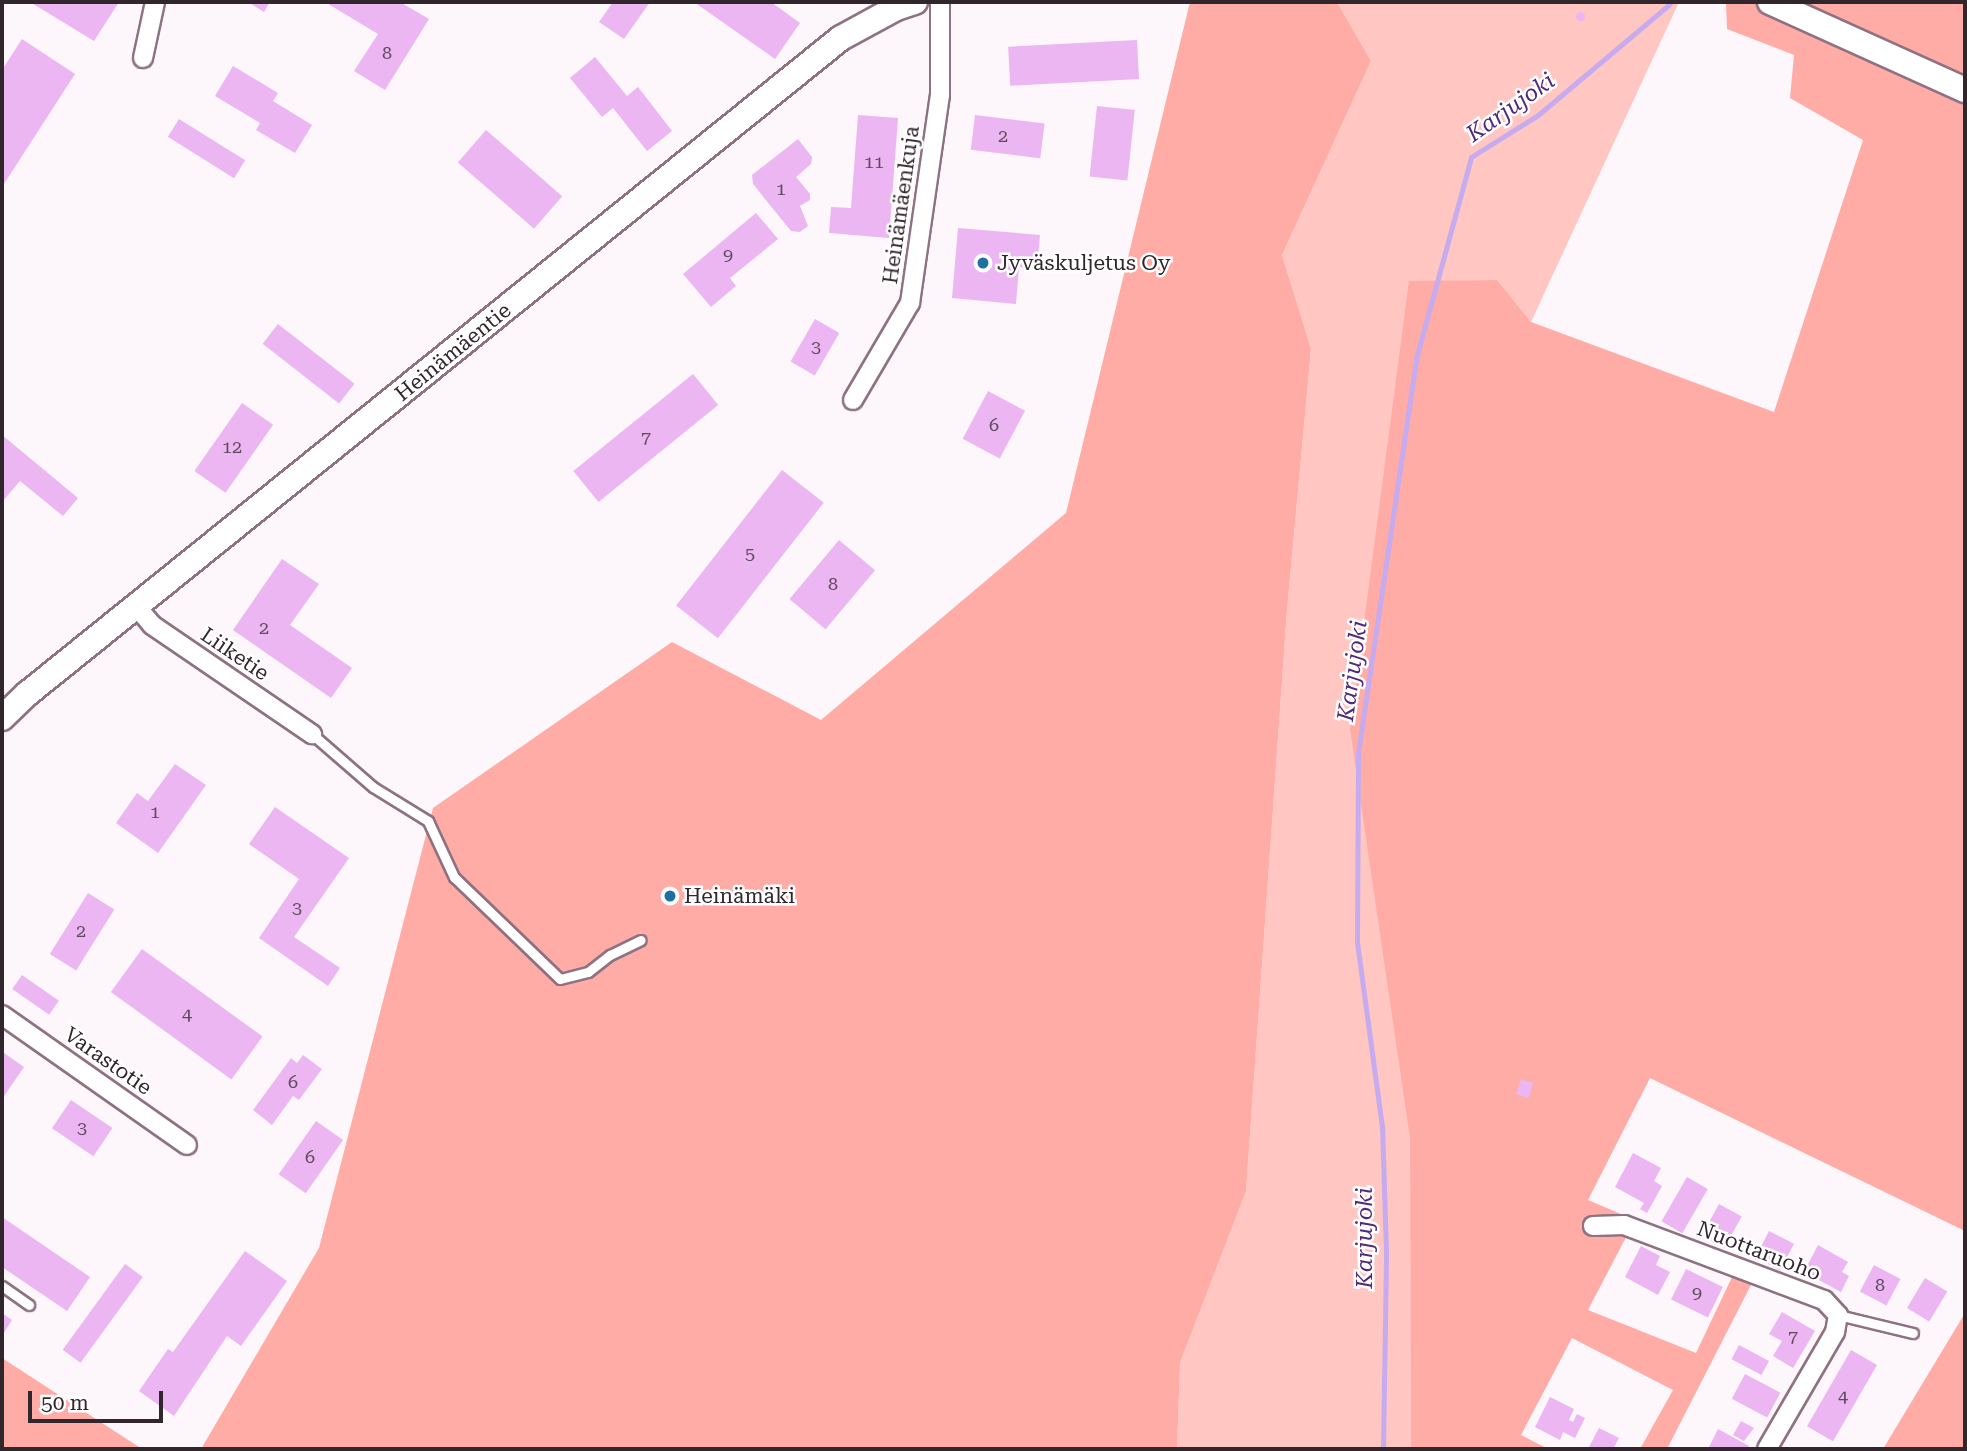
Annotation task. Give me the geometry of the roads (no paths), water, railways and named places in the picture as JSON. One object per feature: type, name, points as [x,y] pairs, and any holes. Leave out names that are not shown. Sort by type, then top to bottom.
[{"type":"street","points":[[143,58],[155,2]]},
{"type":"street","name":"Heinämäentie","points":[[2,718],[27,694],[841,38],[896,8],[915,2]]},
{"type":"street","name":"Heinämäenkuja","points":[[853,400],[909,303],[940,95],[940,2]]},
{"type":"street","points":[[1770,2],[1965,90]]},
{"type":"street","name":"Liiketie","points":[[137,607],[152,625],[313,734]]},
{"type":"street","name":"Varastotie","points":[[2,1015],[187,1144]]},
{"type":"street","name":"Nuottaruoho","points":[[1593,1226],[1624,1225],[1824,1300],[1838,1315]]},
{"type":"street","points":[[1768,1449],[1835,1332],[1838,1315]]},
{"type":"lane","points":[[313,734],[373,786],[428,821],[454,877],[560,979],[588,972],[610,955],[641,940]]},
{"type":"lane","points":[[2,1286],[29,1305]]},
{"type":"lane","points":[[1838,1315],[1913,1333]]},
{"type":"waterway","name":"Karjujoki","points":[[1383,1449],[1386,1252],[1382,1127],[1357,941],[1358,753],[1417,355],[1471,157],[1538,115],[1670,4]]},
{"type":"place","name":"Jyväskuljetus Oy","points":[[983,263]]},
{"type":"place","name":"Heinämäki","points":[[670,896]]}]
